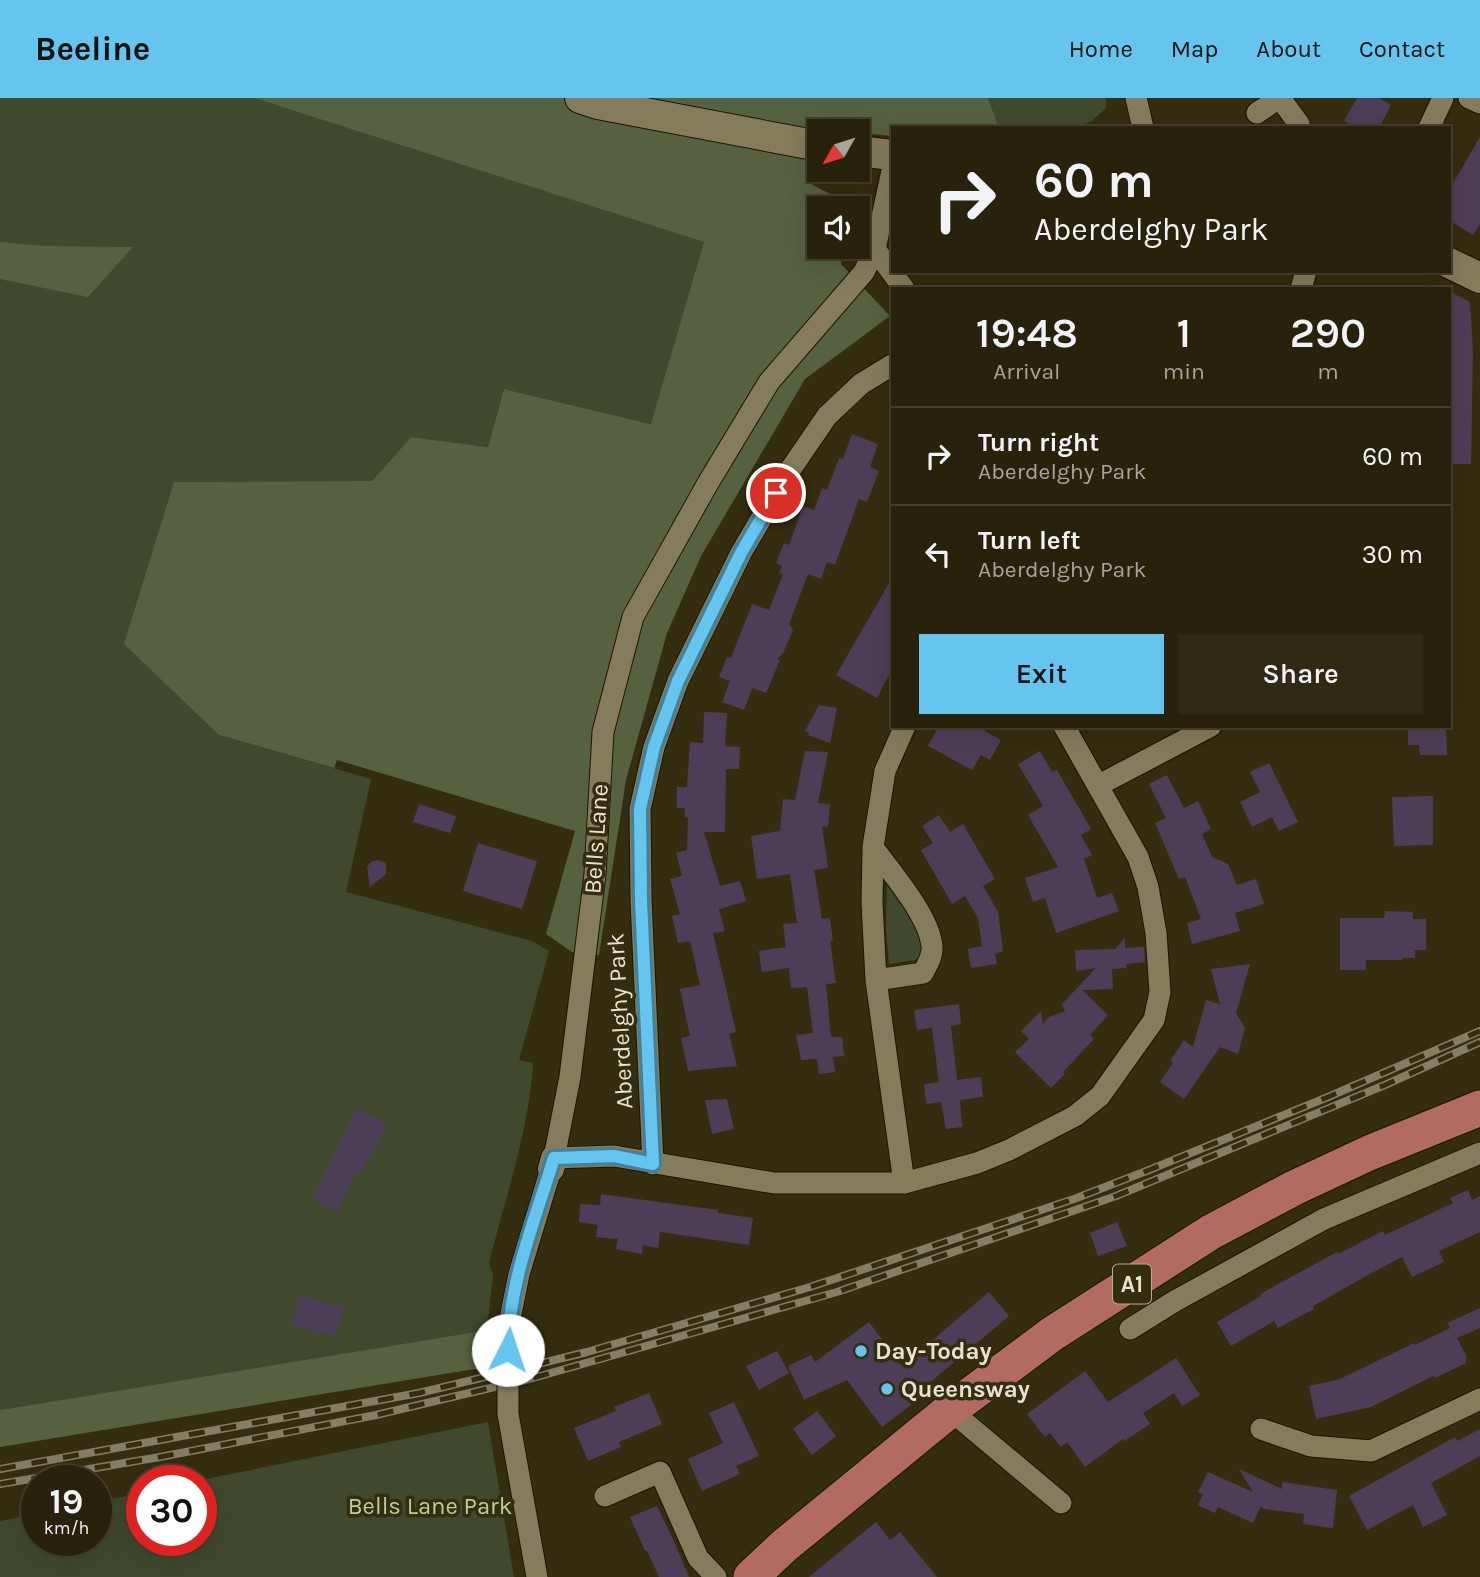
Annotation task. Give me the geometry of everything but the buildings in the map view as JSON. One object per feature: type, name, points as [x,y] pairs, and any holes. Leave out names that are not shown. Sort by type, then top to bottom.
[{"type":"highway","name":"A1","points":[[751,1577],[784,1546],[950,1410],[1052,1334],[1211,1232],[1294,1188],[1369,1153],[1480,1108]]},
{"type":"main road","points":[[580,98],[598,104],[807,144]]},
{"type":"main road","points":[[870,152],[891,155]]},
{"type":"main road","points":[[1451,264],[1480,278]]},
{"type":"street","points":[[1136,98],[1143,126]]},
{"type":"street","points":[[1256,113],[1280,98],[1299,124]]},
{"type":"street","points":[[1430,126],[1443,98]]},
{"type":"street","points":[[1469,98],[1480,103]]},
{"type":"street","name":"Bells Lane","points":[[537,1577],[508,1414],[508,1329],[519,1274],[553,1163],[570,1077],[595,874],[603,732],[634,617],[708,483],[769,382],[864,272],[875,249],[891,176]]},
{"type":"street","points":[[875,249],[891,271]]},
{"type":"street","name":"Aberdelghy Park","points":[[653,1164],[640,809],[654,747],[678,681],[735,565],[788,473],[827,416],[861,384],[891,366]]},
{"type":"street","points":[[904,728],[885,771],[873,847],[872,903],[876,980],[904,1183]]},
{"type":"street","points":[[553,1163],[614,1156],[775,1183],[904,1183],[977,1163],[1009,1150],[1075,1116],[1100,1096],[1154,1020],[1160,992],[1156,933],[1149,887],[1138,857],[1065,728]]},
{"type":"street","points":[[1099,785],[1207,728]]},
{"type":"street","points":[[873,847],[920,911],[932,947],[930,960],[923,973],[876,980]]},
{"type":"street","points":[[1130,1329],[1175,1301],[1324,1219],[1480,1153]]},
{"type":"street","points":[[1154,1270],[1175,1301]]},
{"type":"street","points":[[1276,1427],[1311,1446],[1371,1451],[1480,1399]]},
{"type":"street","points":[[950,1410],[1061,1503]]},
{"type":"street","points":[[605,1496],[660,1472],[698,1558],[716,1577]]},
{"type":"green space","points":[[0,98],[254,98],[705,242],[652,424],[504,389],[488,447],[411,437],[372,481],[174,482],[219,735],[371,779],[346,892],[532,941],[549,951],[519,1060],[533,1063],[531,1087],[516,1163],[489,1262],[493,1275],[487,1330],[0,1410]]},
{"type":"green space","points":[[254,98],[988,98],[998,126],[891,126],[891,136],[870,134],[870,119],[807,119],[807,182],[833,196],[807,196],[807,259],[842,259],[841,264],[890,316],[805,379],[701,556],[667,633],[626,780],[599,955],[572,952],[546,934],[575,831],[337,760],[334,768],[219,735],[124,644],[174,482],[372,481],[411,437],[488,447],[504,389],[651,424],[704,242]]},
{"type":"green space","points":[[988,98],[1106,98],[1106,108],[1091,122],[1078,126],[998,126]]},
{"type":"green space","points":[[0,242],[46,246],[133,247],[88,297],[0,279]]},
{"type":"green space","points":[[887,878],[914,914],[926,948],[920,959],[889,964],[886,928]]},
{"type":"green space","points":[[487,1330],[487,1367],[0,1447],[0,1410]]},
{"type":"green space","name":"Bells Lane Park","points":[[488,1422],[514,1577],[0,1577],[0,1521],[21,1517],[21,1556],[112,1556],[112,1499],[126,1496],[126,1556],[217,1556],[217,1477]]},
{"type":"railway","points":[[0,1469],[419,1393],[587,1352],[810,1287],[1074,1199],[1328,1097],[1480,1031]]},
{"type":"railway","points":[[0,1484],[160,1457],[376,1415],[533,1378],[837,1292],[1116,1196],[1385,1085],[1480,1042]]},
{"type":"place","name":"Day-Today","points":[[861,1351]]},
{"type":"place","name":"Queensway","points":[[887,1389]]},
{"type":"route","points":[[508,1350],[508,1329],[519,1274],[554,1158],[614,1156],[653,1164],[641,900],[640,809],[654,747],[678,681],[741,553],[776,493]]}]
